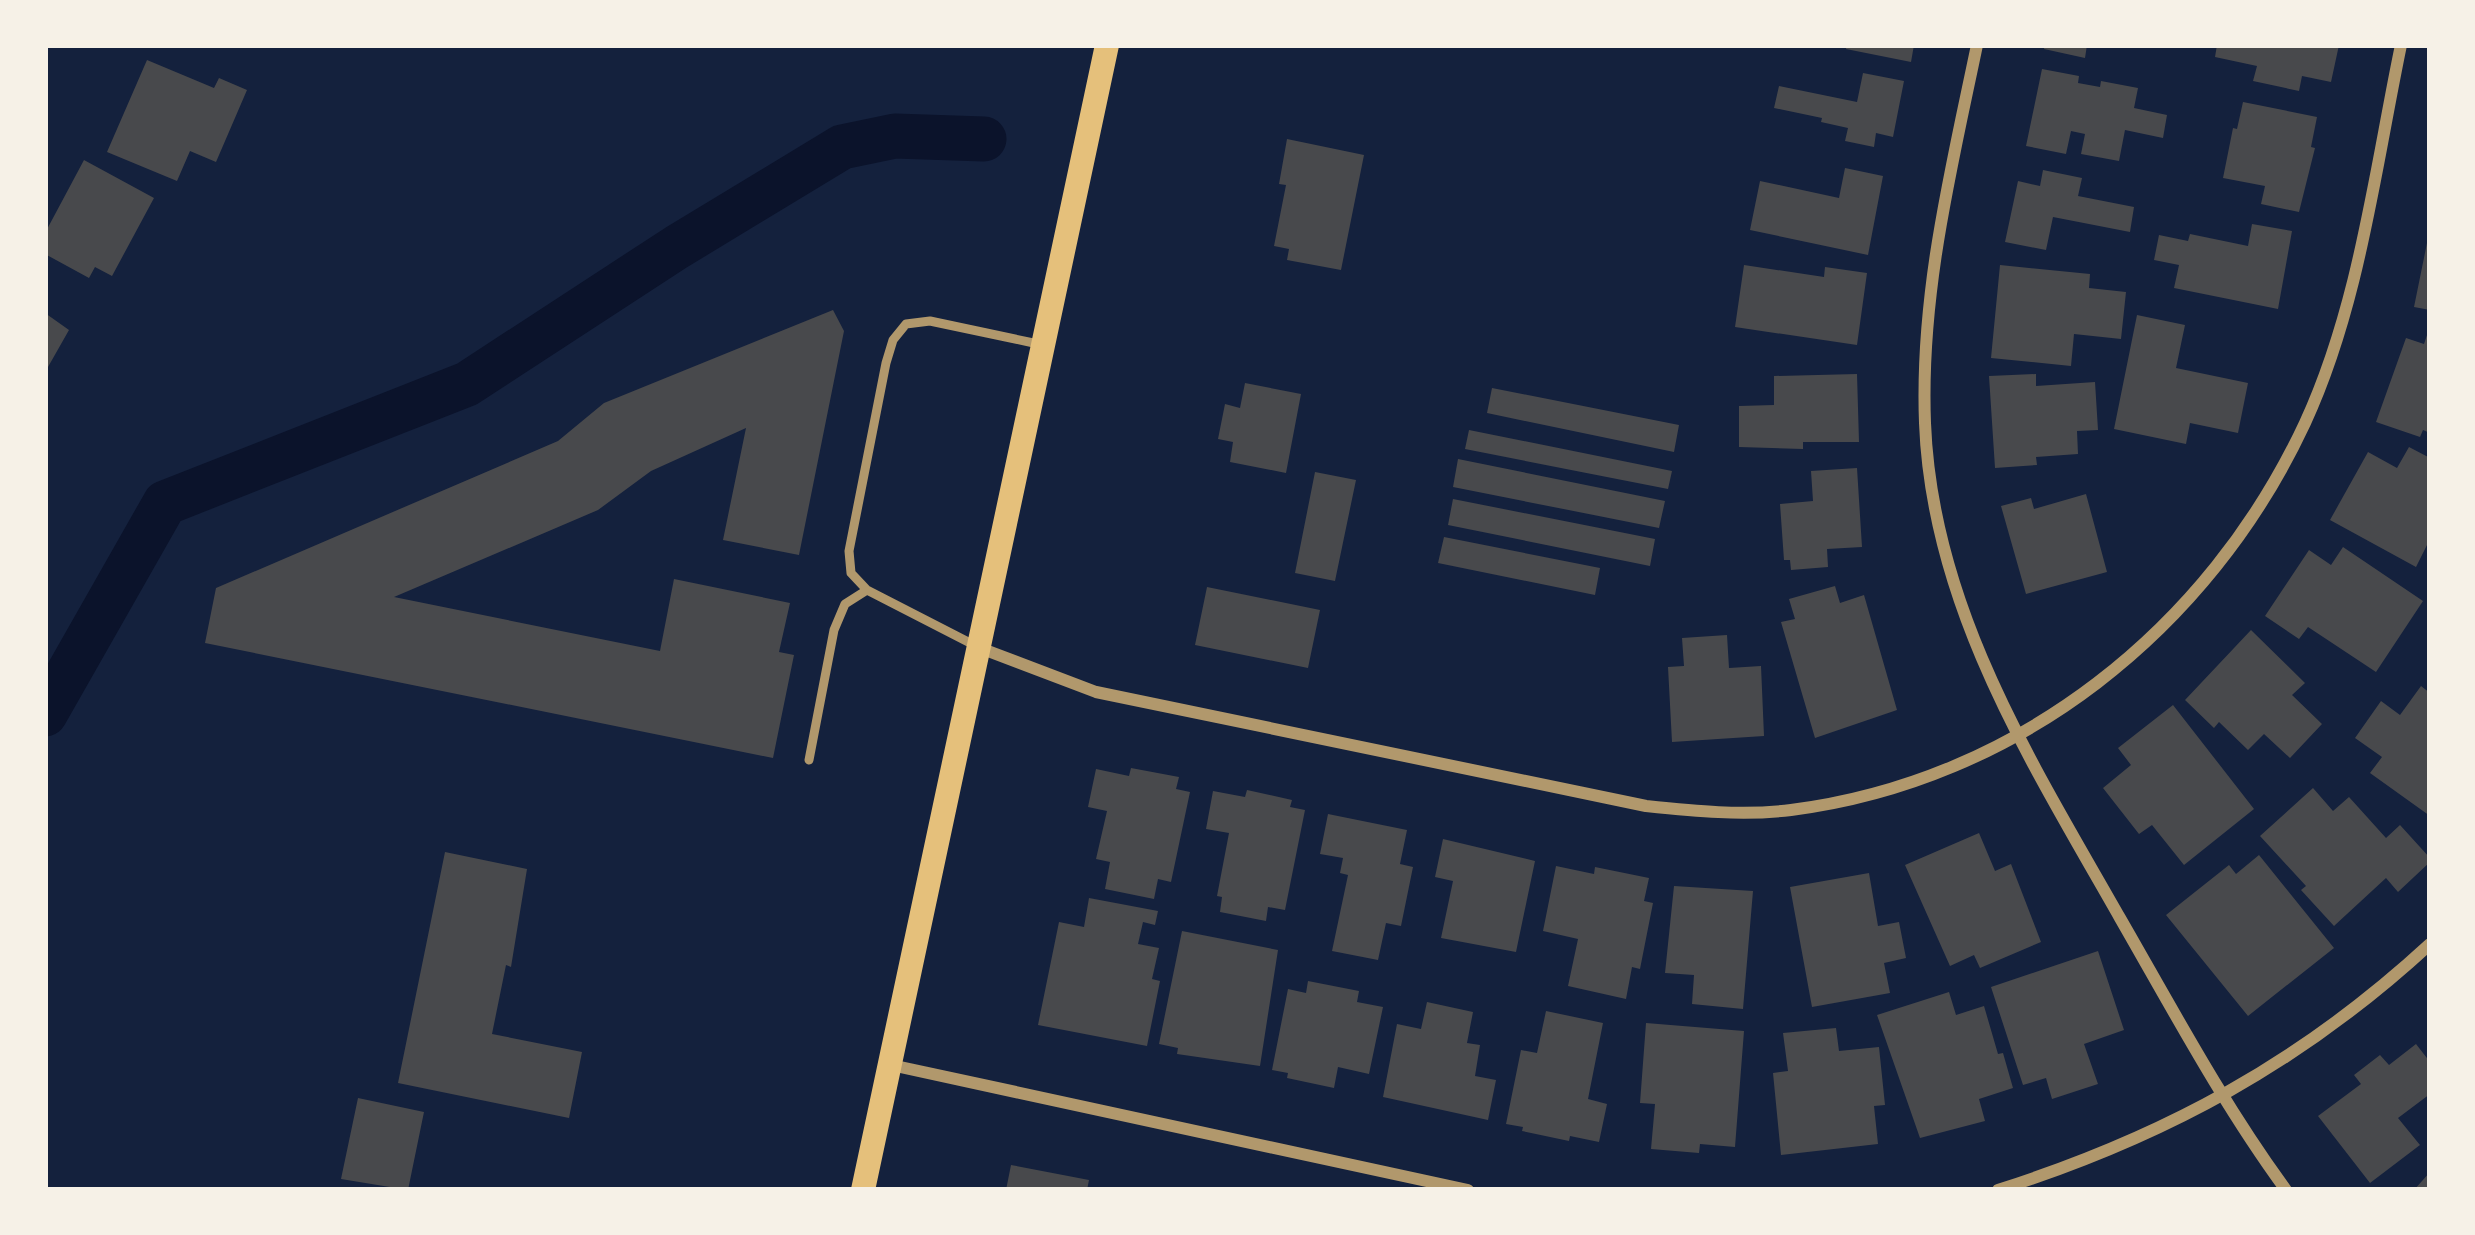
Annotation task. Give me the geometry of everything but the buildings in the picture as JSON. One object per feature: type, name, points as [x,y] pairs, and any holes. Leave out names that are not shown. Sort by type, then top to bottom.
[{"type":"main road","points":[[863,1190],[1107,45]]},
{"type":"street","points":[[1977,45],[1936,237],[1924,338],[1925,427],[1934,503],[1955,590],[1982,663],[2018,737],[2222,1098],[2286,1190]]},
{"type":"street","points":[[980,648],[1096,692],[1646,806],[1717,813],[1787,810],[1868,797],[1945,772],[2018,737],[2083,695],[2148,643],[2213,573],[2267,494],[2306,420],[2339,331],[2401,45]]},
{"type":"street","points":[[1997,1190],[2082,1163],[2222,1098],[2309,1043],[2385,986],[2430,944]]},
{"type":"street","points":[[890,1064],[1468,1190]]},
{"type":"lane","points":[[980,648],[867,590],[851,574],[849,551],[892,340],[906,324],[930,321],[1043,345]]},
{"type":"lane","points":[[808,760],[834,630],[845,604],[867,590]]},
{"type":"waterway","points":[[45,714],[165,503],[467,384],[677,247],[842,147],[895,136],[984,139]]}]
